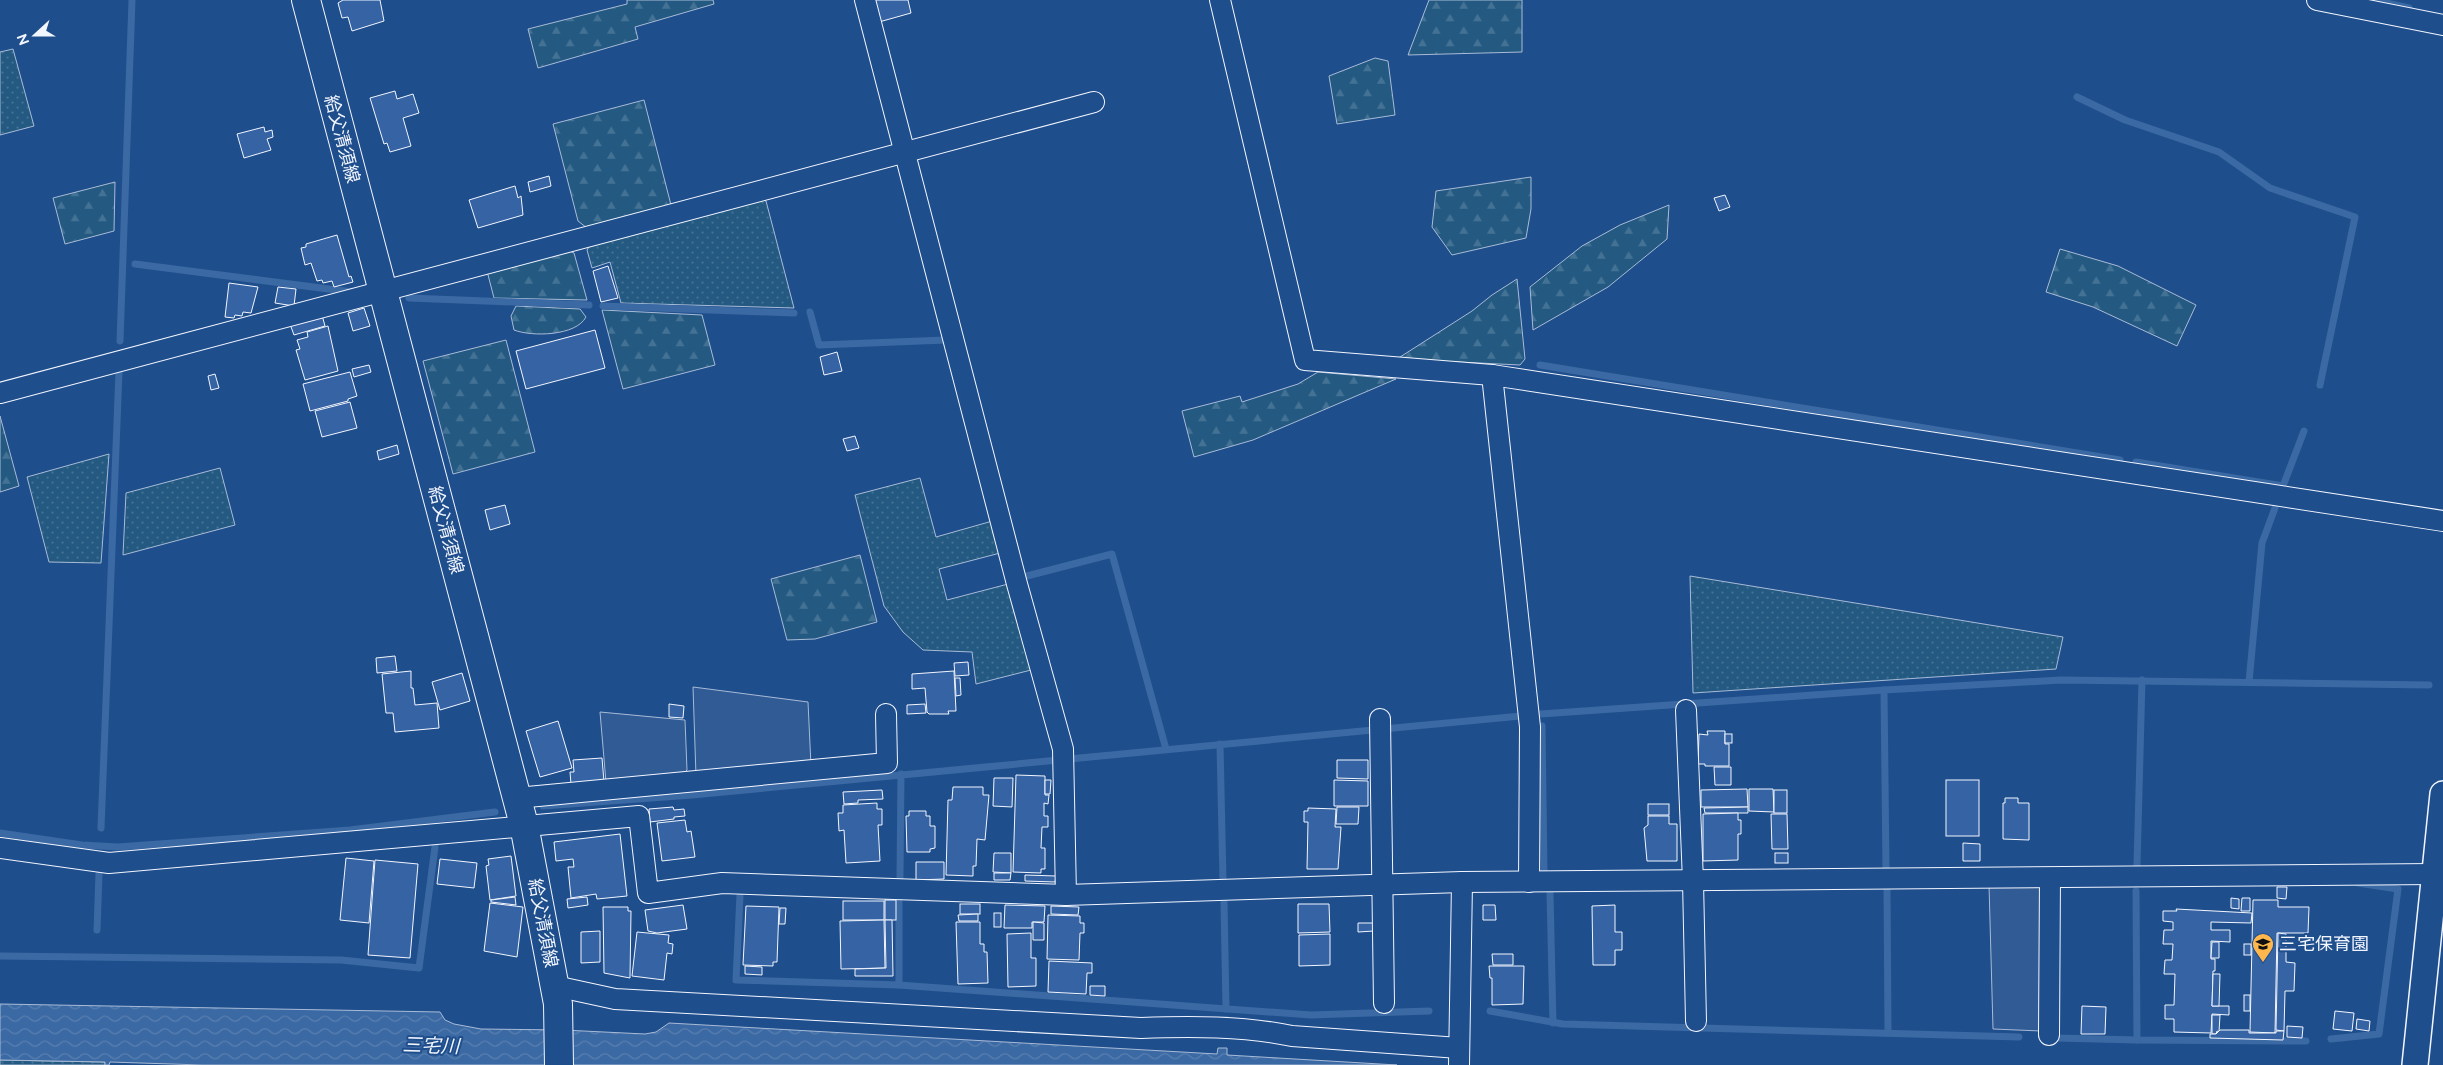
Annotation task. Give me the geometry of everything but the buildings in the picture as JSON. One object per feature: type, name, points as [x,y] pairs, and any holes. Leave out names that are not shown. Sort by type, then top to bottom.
[{"type":"main road","name":"給父清須線","points":[[306,0],[524,825],[556,995],[559,1065]]},
{"type":"street","points":[[865,0],[1063,759],[1066,895]]},
{"type":"street","points":[[1220,0],[1305,360],[1492,375],[2443,521]]},
{"type":"street","points":[[2317,0],[2443,25]]},
{"type":"street","points":[[0,393],[1094,102]]},
{"type":"street","points":[[1492,375],[1529,717],[1529,882]]},
{"type":"street","points":[[1686,710],[1693,881],[1696,1021]]},
{"type":"street","points":[[517,798],[887,763],[886,714]]},
{"type":"street","points":[[1380,729],[1384,1003]]},
{"type":"street","points":[[2415,1065],[2438,868],[2443,794]]},
{"type":"street","points":[[0,848],[109,863],[639,816],[648,893],[722,883],[1066,895],[1462,882],[2050,878],[2438,868]]},
{"type":"street","points":[[2048,1035],[2050,878]]},
{"type":"street","points":[[556,995],[1141,1028],[1174,1026],[1268,1031],[1292,1036],[1458,1056],[1462,882]]},
{"type":"green space","points":[[627,0],[713,0],[714,4],[635,27],[638,39],[538,68],[528,29],[627,4]]},
{"type":"green space","points":[[1429,0],[1522,0],[1522,52],[1408,55]]},
{"type":"green space","points":[[13,49],[34,126],[0,135],[0,52]]},
{"type":"green space","points":[[1375,58],[1388,61],[1395,115],[1337,124],[1329,76]]},
{"type":"green space","points":[[644,100],[671,205],[587,228],[578,221],[553,124]]},
{"type":"green space","points":[[1531,177],[1531,209],[1526,238],[1452,255],[1432,227],[1436,191]]},
{"type":"green space","points":[[115,182],[114,231],[65,244],[53,198]]},
{"type":"green space","points":[[759,198],[766,201],[794,308],[621,303],[610,262],[592,268],[587,250],[592,242]]},
{"type":"green space","points":[[1669,205],[1667,239],[1608,287],[1533,330],[1530,287],[1582,246],[1620,225]]},
{"type":"green space","points":[[565,249],[574,253],[587,300],[494,298],[487,271]]},
{"type":"green space","points":[[2060,249],[2118,266],[2196,305],[2177,346],[2093,307],[2046,292]]},
{"type":"green space","points":[[1517,279],[1525,359],[1520,365],[1397,359],[1472,311]]},
{"type":"green space","points":[[516,306],[580,309],[586,317],[581,323],[564,331],[531,334],[514,330],[511,316]]},
{"type":"green space","points":[[602,310],[702,315],[715,365],[623,389]]},
{"type":"green space","points":[[506,340],[535,452],[453,474],[423,361]]},
{"type":"green space","points":[[1318,372],[1396,379],[1253,440],[1194,457],[1182,411],[1240,396],[1242,402],[1298,384]]},
{"type":"green space","points":[[0,416],[19,486],[0,492]]},
{"type":"green space","points":[[109,454],[101,563],[49,562],[27,477]]},
{"type":"green space","points":[[220,468],[235,525],[123,555],[126,493]]},
{"type":"green space","points":[[920,478],[936,537],[996,520],[1004,552],[939,569],[947,600],[1012,583],[1035,669],[976,684],[972,652],[923,650],[903,632],[884,606],[855,495]]},
{"type":"green space","points":[[860,555],[877,622],[815,639],[787,640],[771,579]]},
{"type":"green space","points":[[1690,576],[2063,637],[2056,669],[1693,693]]},
{"type":"green space","points":[[0,1060],[105,1062],[105,1065],[0,1065]]},
{"type":"shaded area","points":[[693,687],[808,702],[811,766],[696,776]]},
{"type":"shaded area","points":[[600,712],[685,720],[687,770],[681,776],[606,782]]},
{"type":"shaded area","points":[[1989,885],[2038,886],[2043,894],[2041,1031],[1993,1029]]},
{"type":"water","name":"三宅川","points":[[0,1004],[440,1012],[445,1020],[454,1024],[481,1029],[645,1034],[656,1032],[669,1023],[1217,1054],[1218,1048],[1227,1048],[1227,1055],[1397,1065],[202,1065],[110,1062],[109,1065],[105,1065],[105,1062],[0,1060]]},
{"type":"waterway","points":[[120,341],[132,0]]},
{"type":"waterway","points":[[2373,0],[2409,8]]},
{"type":"waterway","points":[[2077,97],[2125,120],[2219,152],[2270,188],[2355,217],[2320,385]]},
{"type":"waterway","points":[[135,264],[352,292]]},
{"type":"waterway","points":[[409,298],[589,305]]},
{"type":"waterway","points":[[603,306],[794,313]]},
{"type":"waterway","points":[[810,312],[819,345],[946,340]]},
{"type":"waterway","points":[[1540,365],[2120,460]]},
{"type":"waterway","points":[[101,828],[119,372]]},
{"type":"waterway","points":[[2136,462],[2283,486],[2304,431]]},
{"type":"waterway","points":[[2249,682],[2262,543],[2275,508]]},
{"type":"waterway","points":[[1021,570],[1023,577],[1112,554],[1166,749]]},
{"type":"waterway","points":[[543,806],[692,795],[1541,714],[1884,690],[2061,680],[2429,685]]},
{"type":"waterway","points":[[2137,865],[2142,680]]},
{"type":"waterway","points":[[1884,690],[1886,869]]},
{"type":"waterway","points":[[1542,726],[1544,871]]},
{"type":"waterway","points":[[1220,744],[1223,881]]},
{"type":"waterway","points":[[900,879],[901,774]]},
{"type":"waterway","points":[[0,833],[82,845],[118,847],[350,830],[495,812]]},
{"type":"waterway","points":[[0,956],[341,960],[419,968],[435,847]]},
{"type":"waterway","points":[[97,930],[99,874]]},
{"type":"waterway","points":[[2331,1039],[2379,1034],[2398,889],[2358,883]]},
{"type":"waterway","points":[[1887,888],[1888,1033]]},
{"type":"waterway","points":[[2136,891],[2137,1040],[2306,1041]]},
{"type":"waterway","points":[[1550,893],[1553,1023]]},
{"type":"waterway","points":[[740,895],[736,980],[899,985],[1311,1015],[1429,1011]]},
{"type":"waterway","points":[[899,901],[899,985]]},
{"type":"waterway","points":[[1224,902],[1226,1009]]},
{"type":"waterway","points":[[1490,1011],[1563,1024],[2019,1037]]},
{"type":"waterway","points":[[2056,1038],[2137,1040]]},
{"type":"place","name":"三宅保育園","points":[[2263,963]]}]
